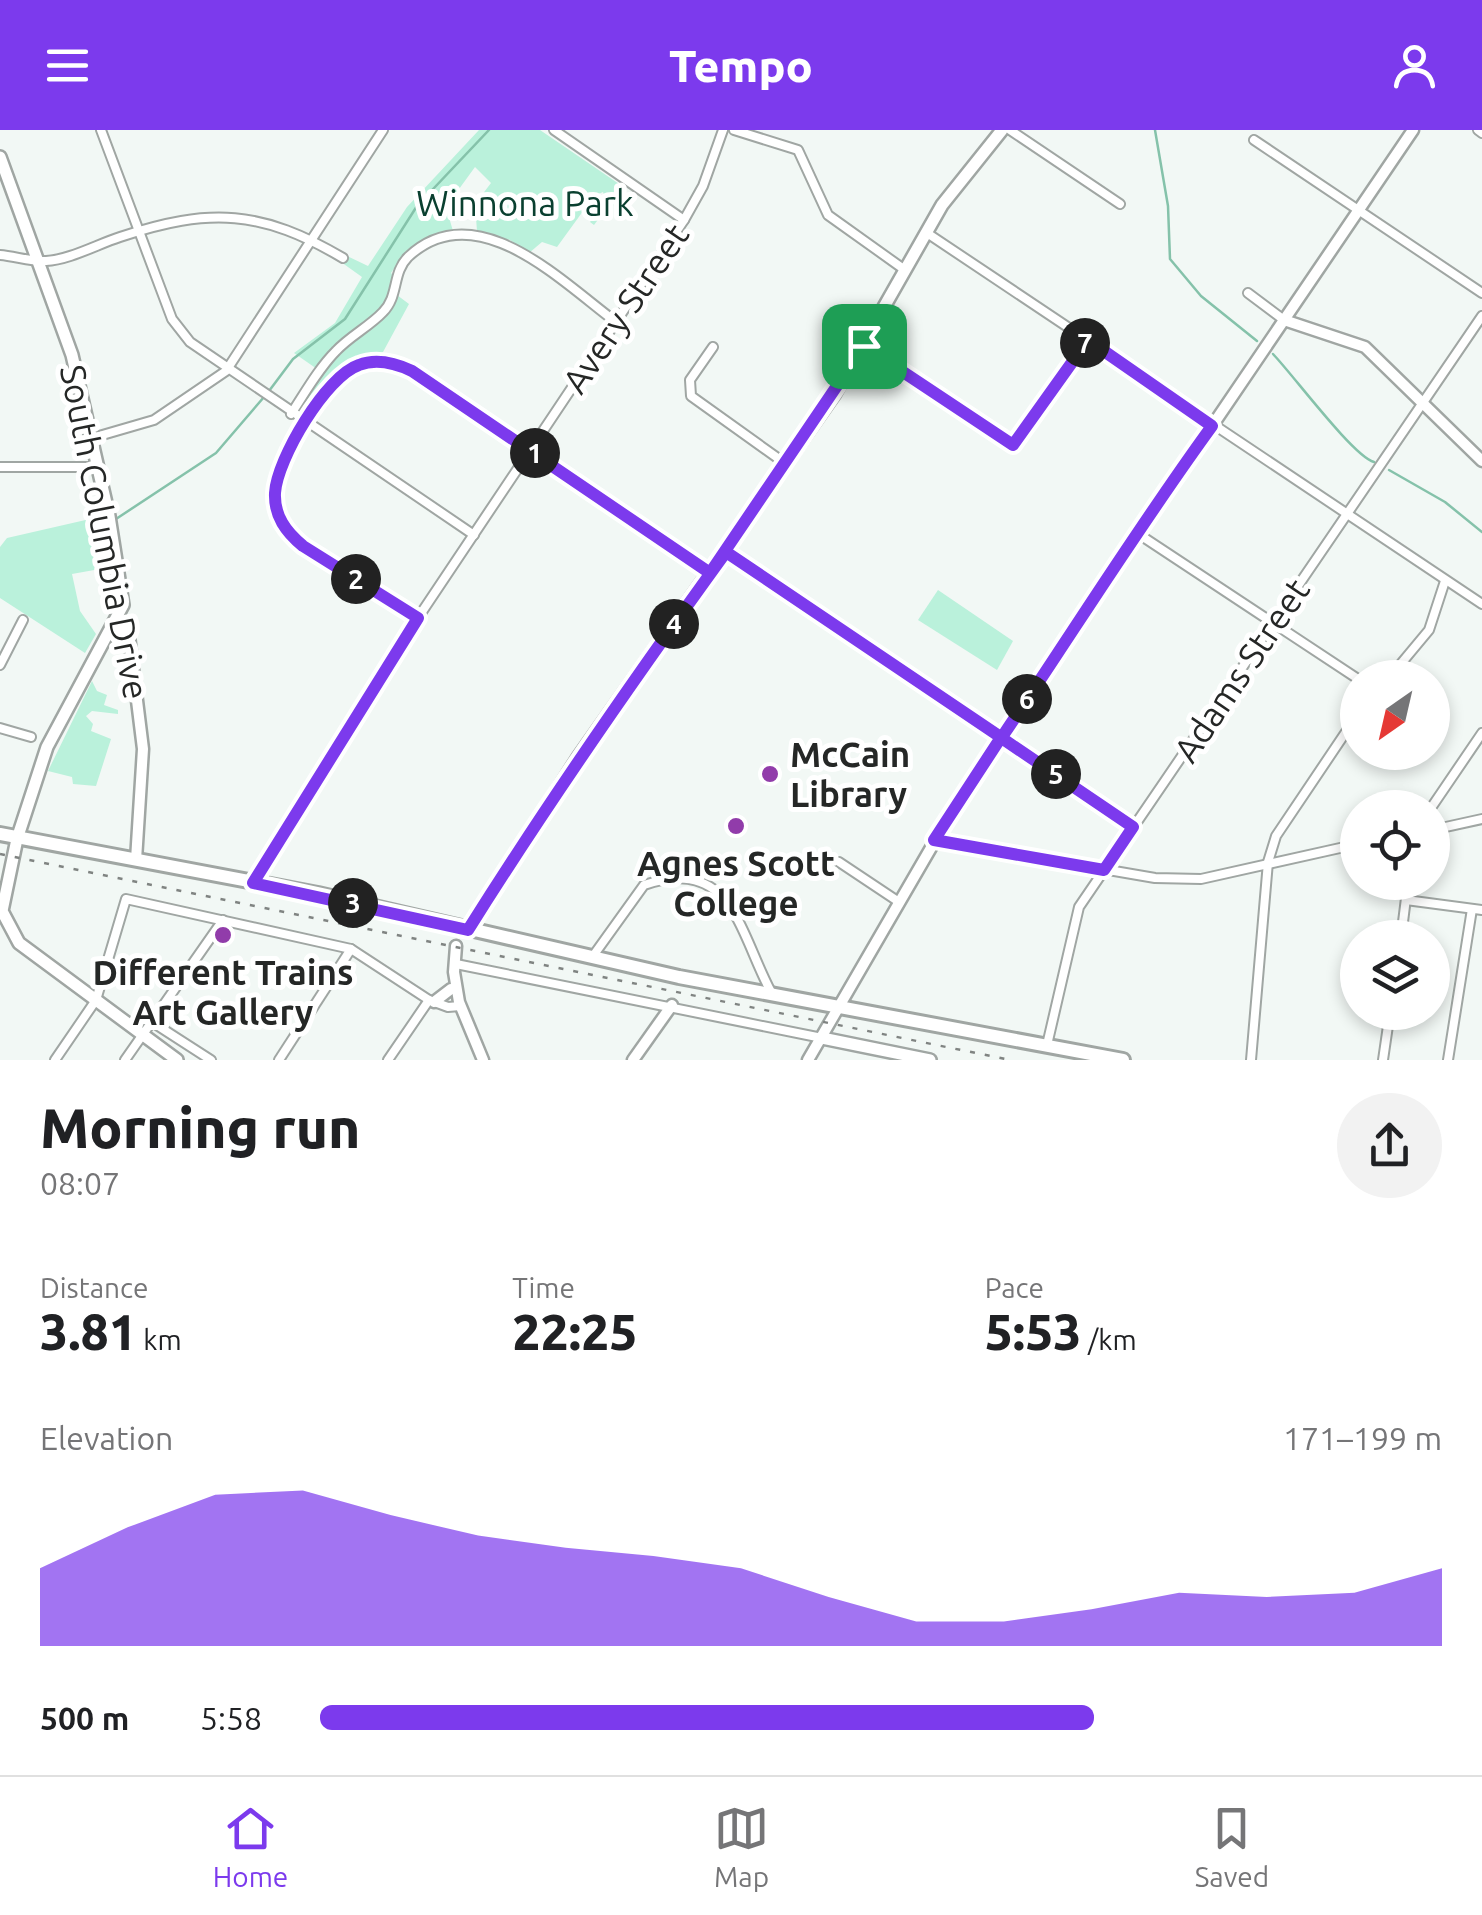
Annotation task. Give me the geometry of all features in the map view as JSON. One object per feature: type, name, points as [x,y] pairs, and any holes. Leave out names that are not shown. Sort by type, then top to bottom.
[{"type":"main road","points":[[468,930],[580,756],[726,552],[864,346],[951,191],[1002,130]]},
{"type":"main road","name":"South Columbia Drive","points":[[0,157],[72,355],[99,466],[122,594],[116,624]]},
{"type":"main road","points":[[116,624],[56,726],[17,839],[1,901],[4,918],[18,943],[177,1060]]},
{"type":"main road","points":[[0,834],[729,984],[1123,1060]]},
{"type":"main road","points":[[822,1038],[930,1060]]},
{"type":"street","points":[[115,130],[101,132],[172,319],[190,342],[264,397],[474,535]]},
{"type":"street","points":[[554,130],[684,220]]},
{"type":"street","name":"Avery Street","points":[[253,883],[418,618],[684,220],[703,186],[723,130]]},
{"type":"street","points":[[734,130],[798,150],[828,215],[905,270]]},
{"type":"street","points":[[1010,130],[1120,204]]},
{"type":"street","points":[[808,1060],[934,840],[1137,533],[1414,130]]},
{"type":"street","points":[[92,438],[154,420],[226,371],[314,240],[378,132]]},
{"type":"street","points":[[1254,140],[1482,293]]},
{"type":"street","points":[[0,255],[46,261],[139,230],[196,218],[225,217],[301,232],[343,258]]},
{"type":"street","points":[[927,232],[1482,604]]},
{"type":"street","points":[[291,414],[334,353],[390,303],[396,274],[408,257],[446,238],[483,236],[506,243],[616,322]]},
{"type":"street","points":[[1248,293],[1284,320],[1364,347],[1482,461]]},
{"type":"street","name":"Adams Street","points":[[1046,1045],[1076,916],[1482,316]]},
{"type":"street","points":[[864,346],[1013,445],[1088,340]]},
{"type":"street","points":[[712,348],[690,380],[690,396],[786,464]]},
{"type":"street","points":[[418,618],[288,534],[278,513],[275,492],[306,422],[343,372],[361,364],[395,363],[710,573]]},
{"type":"street","points":[[0,467],[99,466]]},
{"type":"street","points":[[1137,533],[1340,668]]},
{"type":"street","points":[[726,552],[1133,827]]},
{"type":"street","points":[[1404,660],[1429,630],[1445,581]]},
{"type":"street","points":[[0,665],[23,620]]},
{"type":"street","name":"South Columbia Drive","points":[[116,624],[129,636],[143,740],[136,860]]},
{"type":"street","points":[[0,728],[31,737]]},
{"type":"street","points":[[1442,790],[1482,732]]},
{"type":"street","points":[[1251,1060],[1268,862],[1276,836],[1340,741]]},
{"type":"street","points":[[1450,826],[1482,820]]},
{"type":"street","points":[[934,840],[1104,870],[1200,878],[1340,848]]},
{"type":"street","points":[[839,862],[899,902]]},
{"type":"street","points":[[593,956],[644,885],[694,878],[714,890],[739,917],[771,992]]},
{"type":"street","points":[[55,1060],[96,1000],[126,899],[351,949],[432,1001],[460,1004]]},
{"type":"street","points":[[1403,920],[1406,900],[1477,909],[1448,1060]]},
{"type":"street","points":[[125,1060],[223,920]]},
{"type":"street","points":[[468,930],[449,960],[451,988],[483,1060]]},
{"type":"street","points":[[456,946],[460,1004]]},
{"type":"street","points":[[279,1060],[351,949]]},
{"type":"street","points":[[455,968],[672,1005],[822,1038]]},
{"type":"street","points":[[388,1060],[432,1001],[451,988]]},
{"type":"street","points":[[634,1060],[672,1005]]},
{"type":"street","points":[[152,1022],[210,1060]]},
{"type":"street","points":[[1383,1060],[1387,1030]]},
{"type":"green space","name":"Winnona Park","points":[[479,130],[540,130],[625,188],[604,219],[600,217],[594,225],[590,222],[606,200],[603,192],[594,196],[557,247],[542,242],[529,253],[510,240],[477,231],[475,204],[491,183],[475,167],[446,207],[453,231],[406,251],[391,273],[398,280],[397,295],[409,304],[383,352],[328,379],[301,416],[291,409],[317,369],[294,353],[335,323],[362,277],[341,262],[345,255],[368,266],[407,207]]},
{"type":"green space","points":[[103,516],[111,567],[72,574],[80,611],[96,634],[85,653],[0,598],[0,547],[7,538]]},
{"type":"green space","points":[[938,590],[1013,641],[997,670],[918,620]]},
{"type":"green space","points":[[92,681],[97,691],[107,695],[104,705],[118,710],[118,714],[92,711],[86,716],[93,724],[91,731],[111,739],[96,786],[73,784],[72,777],[48,771]]},
{"type":"waterway","points":[[269,391],[293,359],[345,319],[417,206],[489,130]]},
{"type":"waterway","points":[[1155,130],[1168,206],[1170,259],[1201,296],[1257,341]]},
{"type":"waterway","points":[[1273,354],[1352,446],[1374,462]]},
{"type":"waterway","points":[[116,519],[216,453],[264,397]]},
{"type":"waterway","points":[[1389,470],[1445,502],[1482,532]]},
{"type":"railway","points":[[0,854],[1010,1060]]},
{"type":"place","name":"McCain Library","points":[[770,774]]},
{"type":"place","name":"Agnes Scott College","points":[[736,826]]},
{"type":"place","name":"Different Trains Art Gallery","points":[[223,935]]},
{"type":"route","points":[[864,346],[710,573],[412,371],[395,363],[377,362],[343,372],[322,395],[280,473],[275,492],[278,513],[288,534],[303,546],[418,618],[361,702],[253,883],[468,930],[580,756],[726,552],[1002,738],[1133,827],[1104,870],[934,840],[961,796],[1002,738],[1137,533],[1212,426],[1088,340],[1013,445],[864,346]]}]
